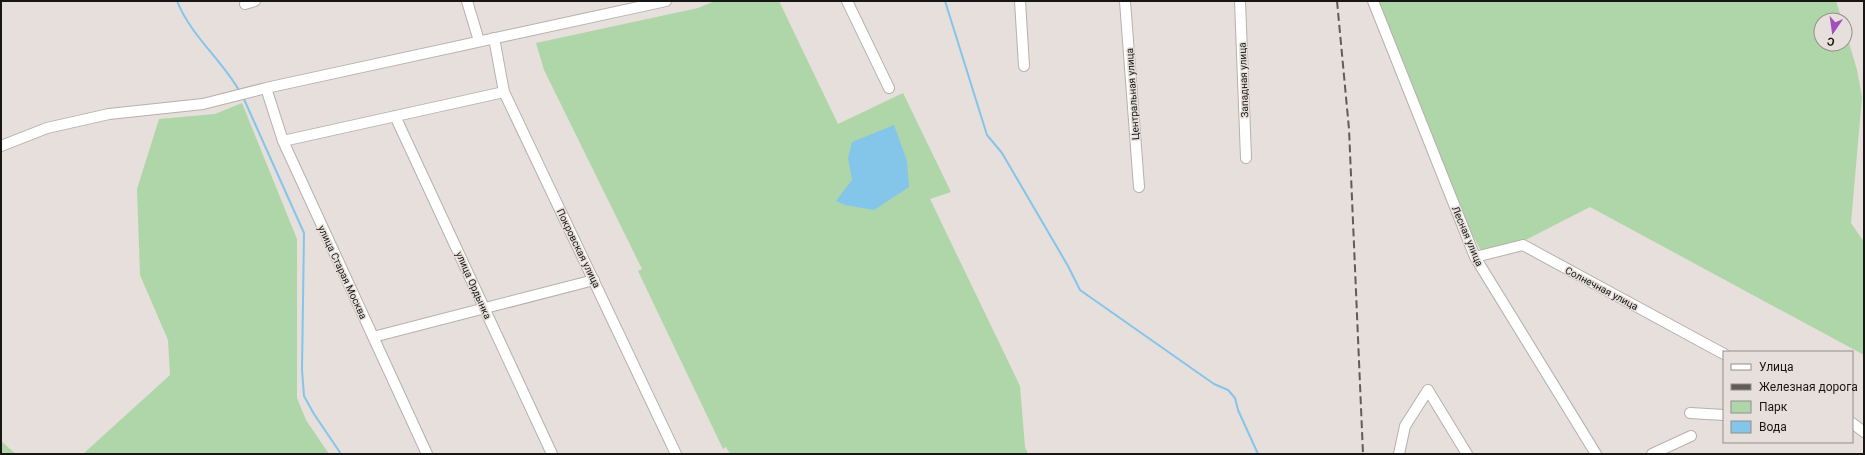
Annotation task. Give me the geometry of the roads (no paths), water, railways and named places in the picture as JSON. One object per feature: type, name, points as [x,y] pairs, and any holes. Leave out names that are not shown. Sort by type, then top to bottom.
[{"type":"street","points":[[245,4],[255,1]]},
{"type":"street","points":[[467,1],[479,41]]},
{"type":"street","points":[[1,146],[47,128],[109,114],[203,104],[266,88],[666,1]]},
{"type":"street","points":[[847,1],[889,88]]},
{"type":"street","points":[[1020,1],[1024,66]]},
{"type":"street","name":"Центральная улица","points":[[1125,1],[1139,187]]},
{"type":"street","name":"Западная улица","points":[[1240,1],[1246,158]]},
{"type":"street","name":"Лесная улица","points":[[1374,1],[1475,257],[1596,454]]},
{"type":"street","name":"Покровская улица","points":[[494,38],[504,92],[676,454]]},
{"type":"street","name":"улица Старая Москва","points":[[266,88],[283,141],[427,454]]},
{"type":"street","points":[[283,141],[504,92]]},
{"type":"street","name":"улица Ордынка","points":[[395,116],[552,454]]},
{"type":"street","name":"Солнечная улица","points":[[1475,257],[1523,245],[1723,353]]},
{"type":"street","points":[[373,337],[594,280]]},
{"type":"street","points":[[1399,454],[1405,426],[1428,390],[1467,454]]},
{"type":"street","points":[[1690,413],[1723,414]]},
{"type":"street","points":[[1853,424],[1864,432]]},
{"type":"street","points":[[1652,454],[1691,436]]},
{"type":"water","points":[[894,125],[907,161],[909,187],[874,210],[845,205],[836,201],[852,180],[848,158],[852,142]]},
{"type":"waterway","points":[[177,1],[183,14],[198,37],[225,69],[240,92]]},
{"type":"waterway","points":[[945,1],[987,135],[1002,153],[1068,266],[1080,290],[1214,384],[1228,390],[1235,398],[1238,410],[1258,454]]},
{"type":"waterway","points":[[243,97],[304,233],[302,370],[304,396],[314,414],[341,454]]},
{"type":"railway","points":[[1337,1],[1349,129],[1363,454]]}]
